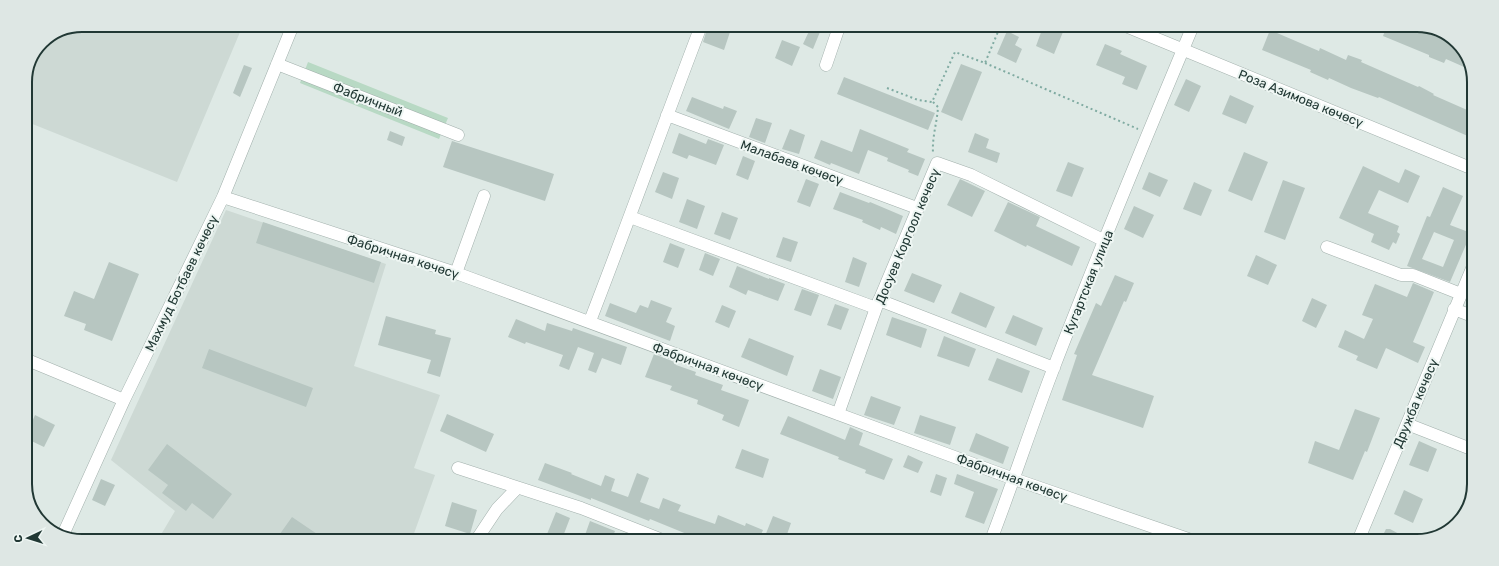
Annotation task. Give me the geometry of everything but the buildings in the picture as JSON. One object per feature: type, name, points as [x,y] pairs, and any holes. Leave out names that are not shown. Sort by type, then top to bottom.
[{"type":"street","name":"Махмуд Ботбаев көчөсү","points":[[65,531],[124,400],[223,197],[290,32]]},
{"type":"street","points":[[590,322],[699,32]]},
{"type":"street","points":[[826,64],[837,32]]},
{"type":"street","name":"Роза Азимова көчөсү","points":[[1140,32],[1467,167]]},
{"type":"street","name":"Кугартская улица","points":[[993,534],[1054,368],[1104,241],[1190,32]]},
{"type":"street","name":"Фабричный","points":[[277,64],[458,135]]},
{"type":"street","name":"Малабаев көчөсү","points":[[667,115],[917,208]]},
{"type":"street","name":"Досуев Коргоол көчөсү","points":[[838,414],[878,304],[937,163],[971,175],[1104,241]]},
{"type":"street","points":[[456,273],[484,196]]},
{"type":"street","name":"Фабричная көчөсү","points":[[223,197],[456,273],[1014,479],[1174,534]]},
{"type":"street","points":[[630,217],[878,304],[1054,368]]},
{"type":"street","points":[[1327,247],[1373,263],[1400,275],[1413,275],[1461,294]]},
{"type":"street","name":"Дружба көчөсү","points":[[1361,534],[1467,279]]},
{"type":"street","points":[[1454,309],[1467,314]]},
{"type":"street","points":[[32,361],[124,400]]},
{"type":"street","points":[[1407,424],[1467,447]]},
{"type":"street","points":[[458,468],[581,508],[647,534]]},
{"type":"street","points":[[481,534],[497,509],[517,488]]},
{"type":"path","points":[[985,63],[998,32]]},
{"type":"path","points":[[932,102],[955,52],[985,63],[1148,133]]},
{"type":"path","points":[[886,88],[918,100],[932,102],[938,107],[938,117],[932,142],[937,163]]},
{"type":"shaded area","points":[[82,32],[240,32],[177,182],[32,124],[33,72],[40,54],[54,40],[72,33]]},
{"type":"shaded area","points":[[226,210],[386,264],[354,366],[440,395],[414,468],[435,475],[414,534],[161,534],[175,511],[111,460]]},
{"type":"green space","points":[[308,62],[448,118],[439,139],[300,83]]}]
